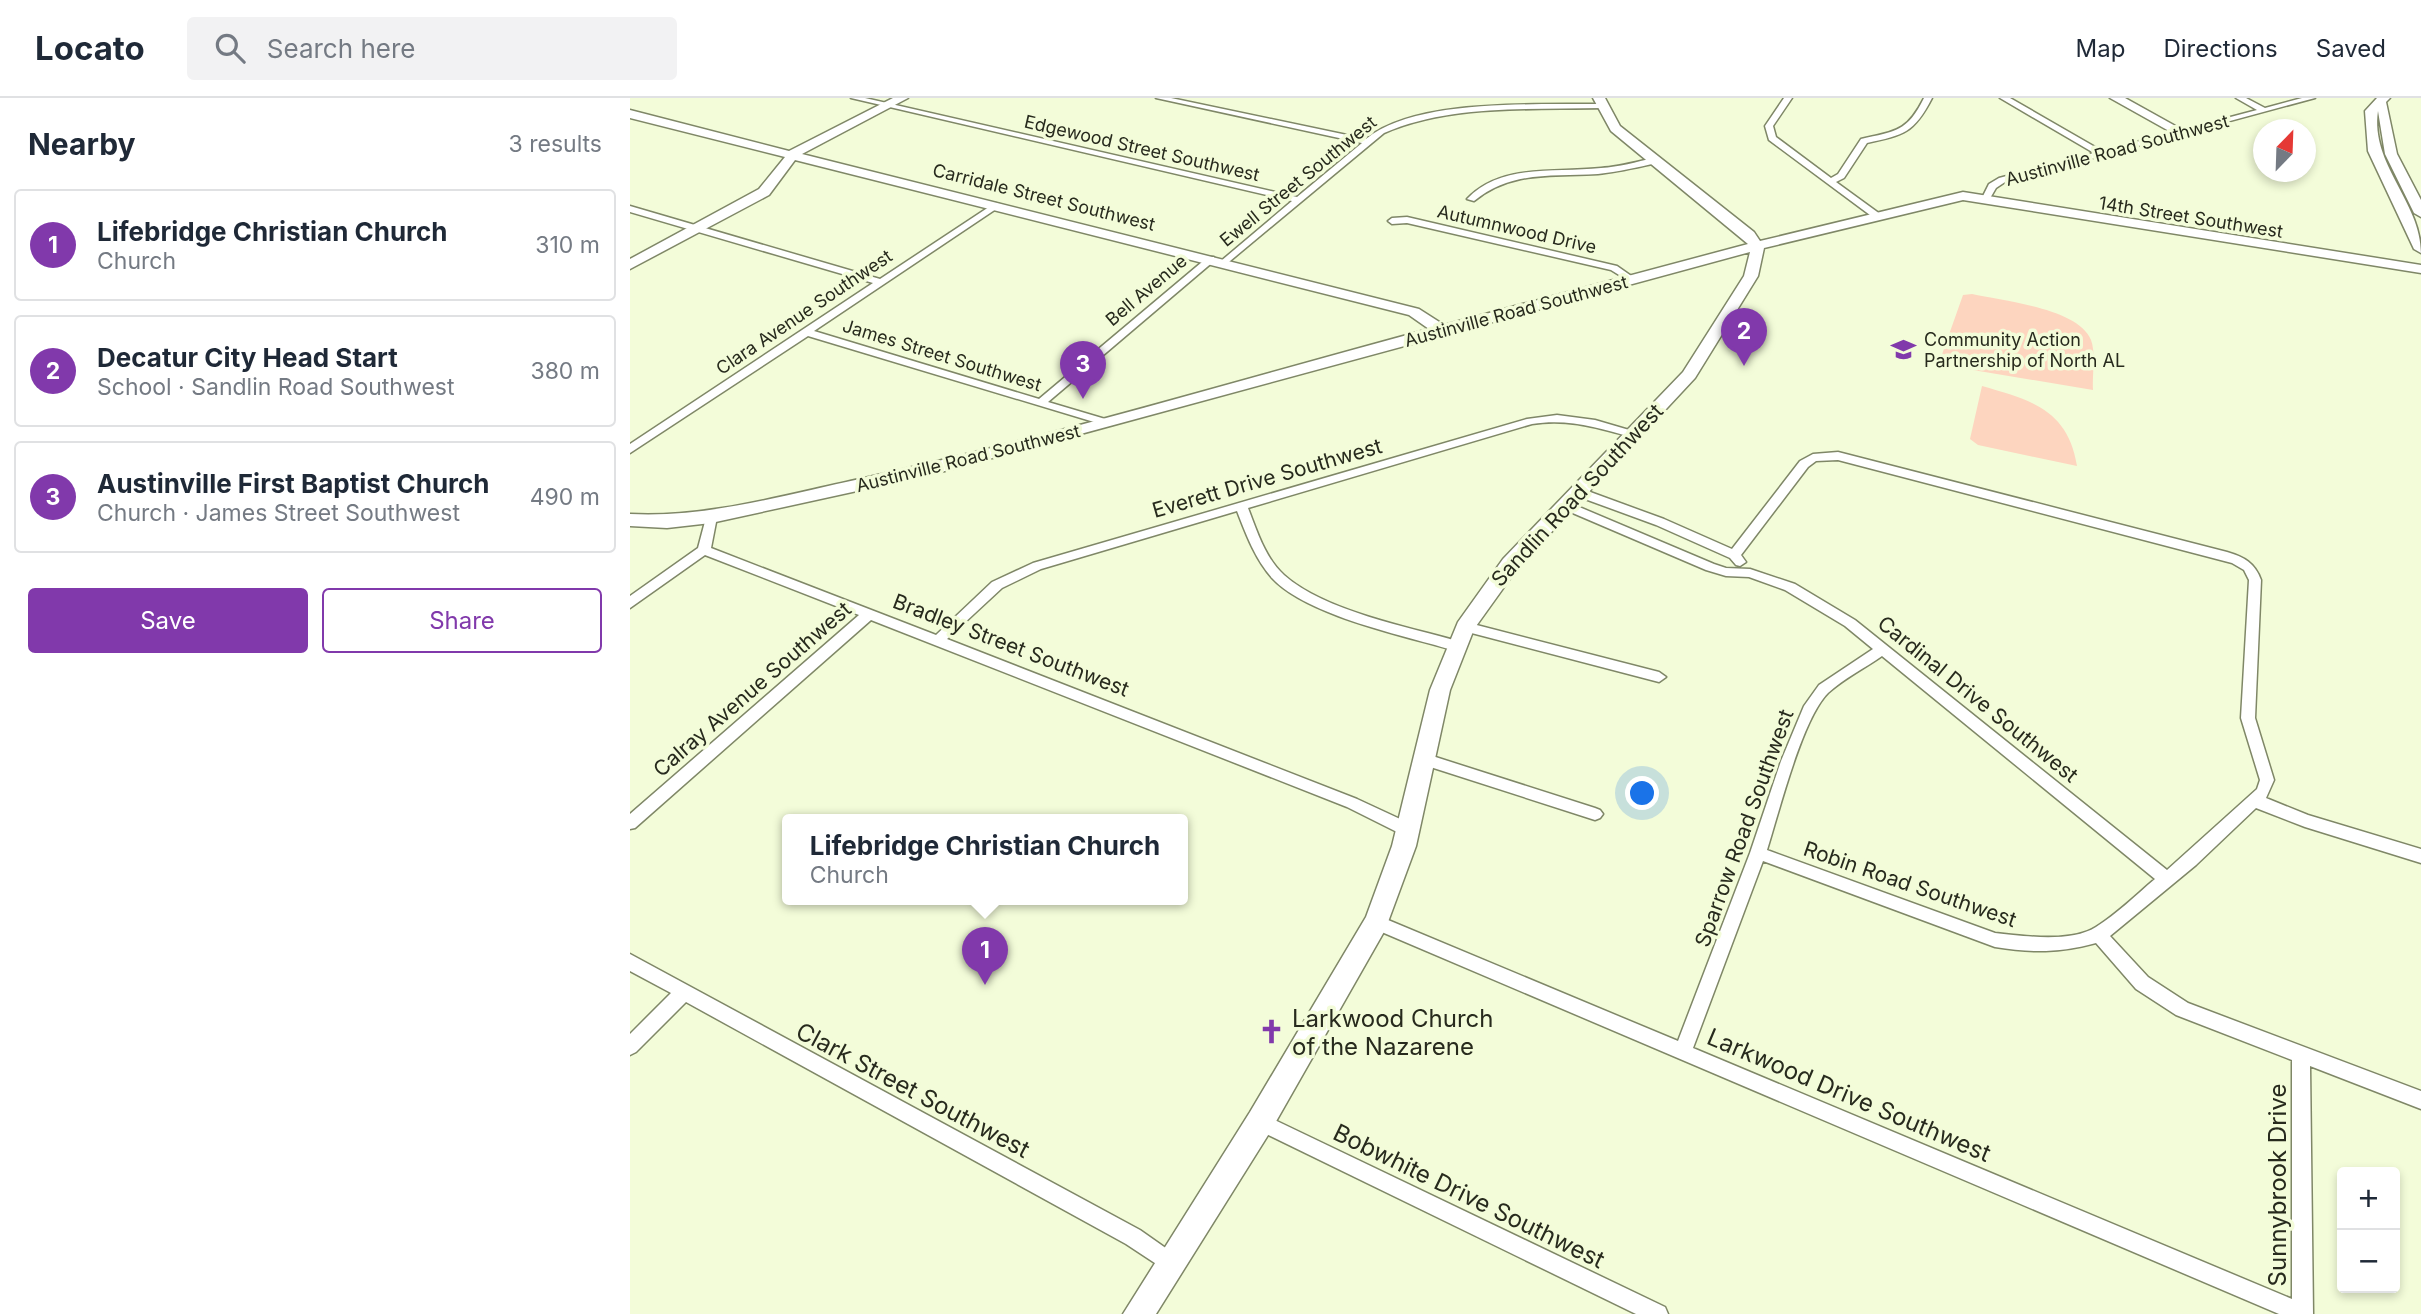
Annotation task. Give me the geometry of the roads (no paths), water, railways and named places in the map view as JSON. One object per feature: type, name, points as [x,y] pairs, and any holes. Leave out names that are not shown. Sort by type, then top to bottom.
[{"type":"street","name":"Edgewood Street Southwest","points":[[855,98],[1300,200]]},
{"type":"street","points":[[630,265],[761,194],[779,176],[794,153],[902,98]]},
{"type":"street","points":[[1160,98],[1368,142]]},
{"type":"street","points":[[1187,104],[1196,98]]},
{"type":"street","points":[[1788,98],[1769,126],[1772,138],[1877,216]]},
{"type":"street","points":[[1829,182],[1841,176],[1864,141],[1908,131],[1917,121],[1928,98]]},
{"type":"street","points":[[2004,98],[2101,153]]},
{"type":"street","points":[[2116,98],[2182,133]]},
{"type":"street","points":[[2240,98],[2263,110]]},
{"type":"street","name":"Austinville Road Southwest","points":[[711,517],[889,479],[1877,216],[1956,198],[1986,198],[1992,186],[2002,180],[2311,98]]},
{"type":"street","points":[[2380,98],[2391,154],[2421,213]]},
{"type":"street","points":[[2380,98],[2371,111],[2374,151],[2421,249]]},
{"type":"street","points":[[1600,102],[1615,128],[1749,235],[1757,247]]},
{"type":"street","name":"Ewell Street Southwest","points":[[1217,261],[1300,200],[1386,127],[1413,117],[1600,102]]},
{"type":"street","name":"Carridale Street Southwest","points":[[630,114],[794,153],[1414,312],[1442,331]]},
{"type":"street","points":[[779,176],[799,165],[820,160]]},
{"type":"street","points":[[1471,199],[1485,186],[1508,178],[1618,169],[1654,160]]},
{"type":"street","name":"14th Street Southwest","points":[[1956,198],[2421,275]]},
{"type":"street","name":"14th Street Southwest","points":[[1986,198],[2421,269]]},
{"type":"street","name":"Clara Avenue Southwest","points":[[630,449],[998,205]]},
{"type":"street","points":[[630,209],[880,282]]},
{"type":"street","name":"Autumnwood Drive","points":[[1392,221],[1406,220],[1615,268],[1632,280]]},
{"type":"street","name":"Sandlin Road Southwest","points":[[1138,1314],[1260,1122],[1376,922],[1391,887],[1408,830],[1440,690],[1461,637],[1505,569],[1689,375],[1751,276],[1756,264],[1757,247]]},
{"type":"street","name":"Bell Avenue","points":[[1040,403],[1217,261]]},
{"type":"street","points":[[1702,261],[1736,267],[1748,271],[1751,276]]},
{"type":"street","points":[[1414,312],[1450,321],[1478,321]]},
{"type":"street","points":[[1414,312],[1426,326],[1421,338]]},
{"type":"street","name":"James Street Southwest","points":[[806,332],[1108,422]]},
{"type":"street","name":"Everett Drive Southwest","points":[[937,641],[986,594],[1023,571],[1241,506],[1543,418],[1579,419],[1632,434]]},
{"type":"street","points":[[1710,567],[1729,553],[1804,464],[1813,458],[1838,456],[2243,561],[2253,571],[2253,646],[2248,718],[2267,780],[2256,801],[2305,821],[2421,856]]},
{"type":"street","name":"Cardinal Drive Southwest","points":[[1571,499],[1660,522],[1729,553],[1750,573]]},
{"type":"street","name":"Cardinal Drive Southwest","points":[[1571,499],[1710,567],[1726,572],[1750,573],[1816,600],[1883,649],[2166,879]]},
{"type":"street","points":[[1241,506],[1267,563],[1280,579],[1298,593],[1346,612],[1659,677]]},
{"type":"street","points":[[630,520],[667,522],[711,517],[704,550],[630,603]]},
{"type":"street","name":"Bradley Street Southwest","points":[[704,550],[1315,788],[1408,830]]},
{"type":"street","name":"Calray Avenue Southwest","points":[[630,823],[869,614]]},
{"type":"street","name":"Sparrow Road Southwest","points":[[1683,1051],[1758,853],[1788,761],[1811,706],[1824,689],[1883,649]]},
{"type":"street","points":[[1423,758],[1595,814]]},
{"type":"street","name":"Robin Road Southwest","points":[[1758,853],[1995,940],[2032,945],[2067,943],[2099,935],[2256,801]]},
{"type":"street","name":"Larkwood Drive Southwest","points":[[1376,922],[2302,1314]]},
{"type":"street","points":[[2099,935],[2142,983],[2161,998],[2203,1019],[2421,1100]]},
{"type":"street","name":"Clark Street Southwest","points":[[630,962],[1133,1237],[1170,1263]]},
{"type":"street","points":[[630,1046],[684,992]]},
{"type":"street","name":"Sunnybrook Drive","points":[[2301,1055],[2302,1314]]},
{"type":"street","name":"Bobwhite Drive Southwest","points":[[1260,1122],[1658,1314]]},
{"type":"place","name":"Community Action Partnership of North AL","points":[[1904,349]]},
{"type":"place","name":"Decatur City Head Start","points":[[1744,366]]},
{"type":"place","name":"Austinville First Baptist Church","points":[[1083,399]]},
{"type":"place","name":"Lifebridge Christian Church","points":[[985,985]]},
{"type":"place","name":"Larkwood Church of the Nazarene","points":[[1272,1032]]}]
